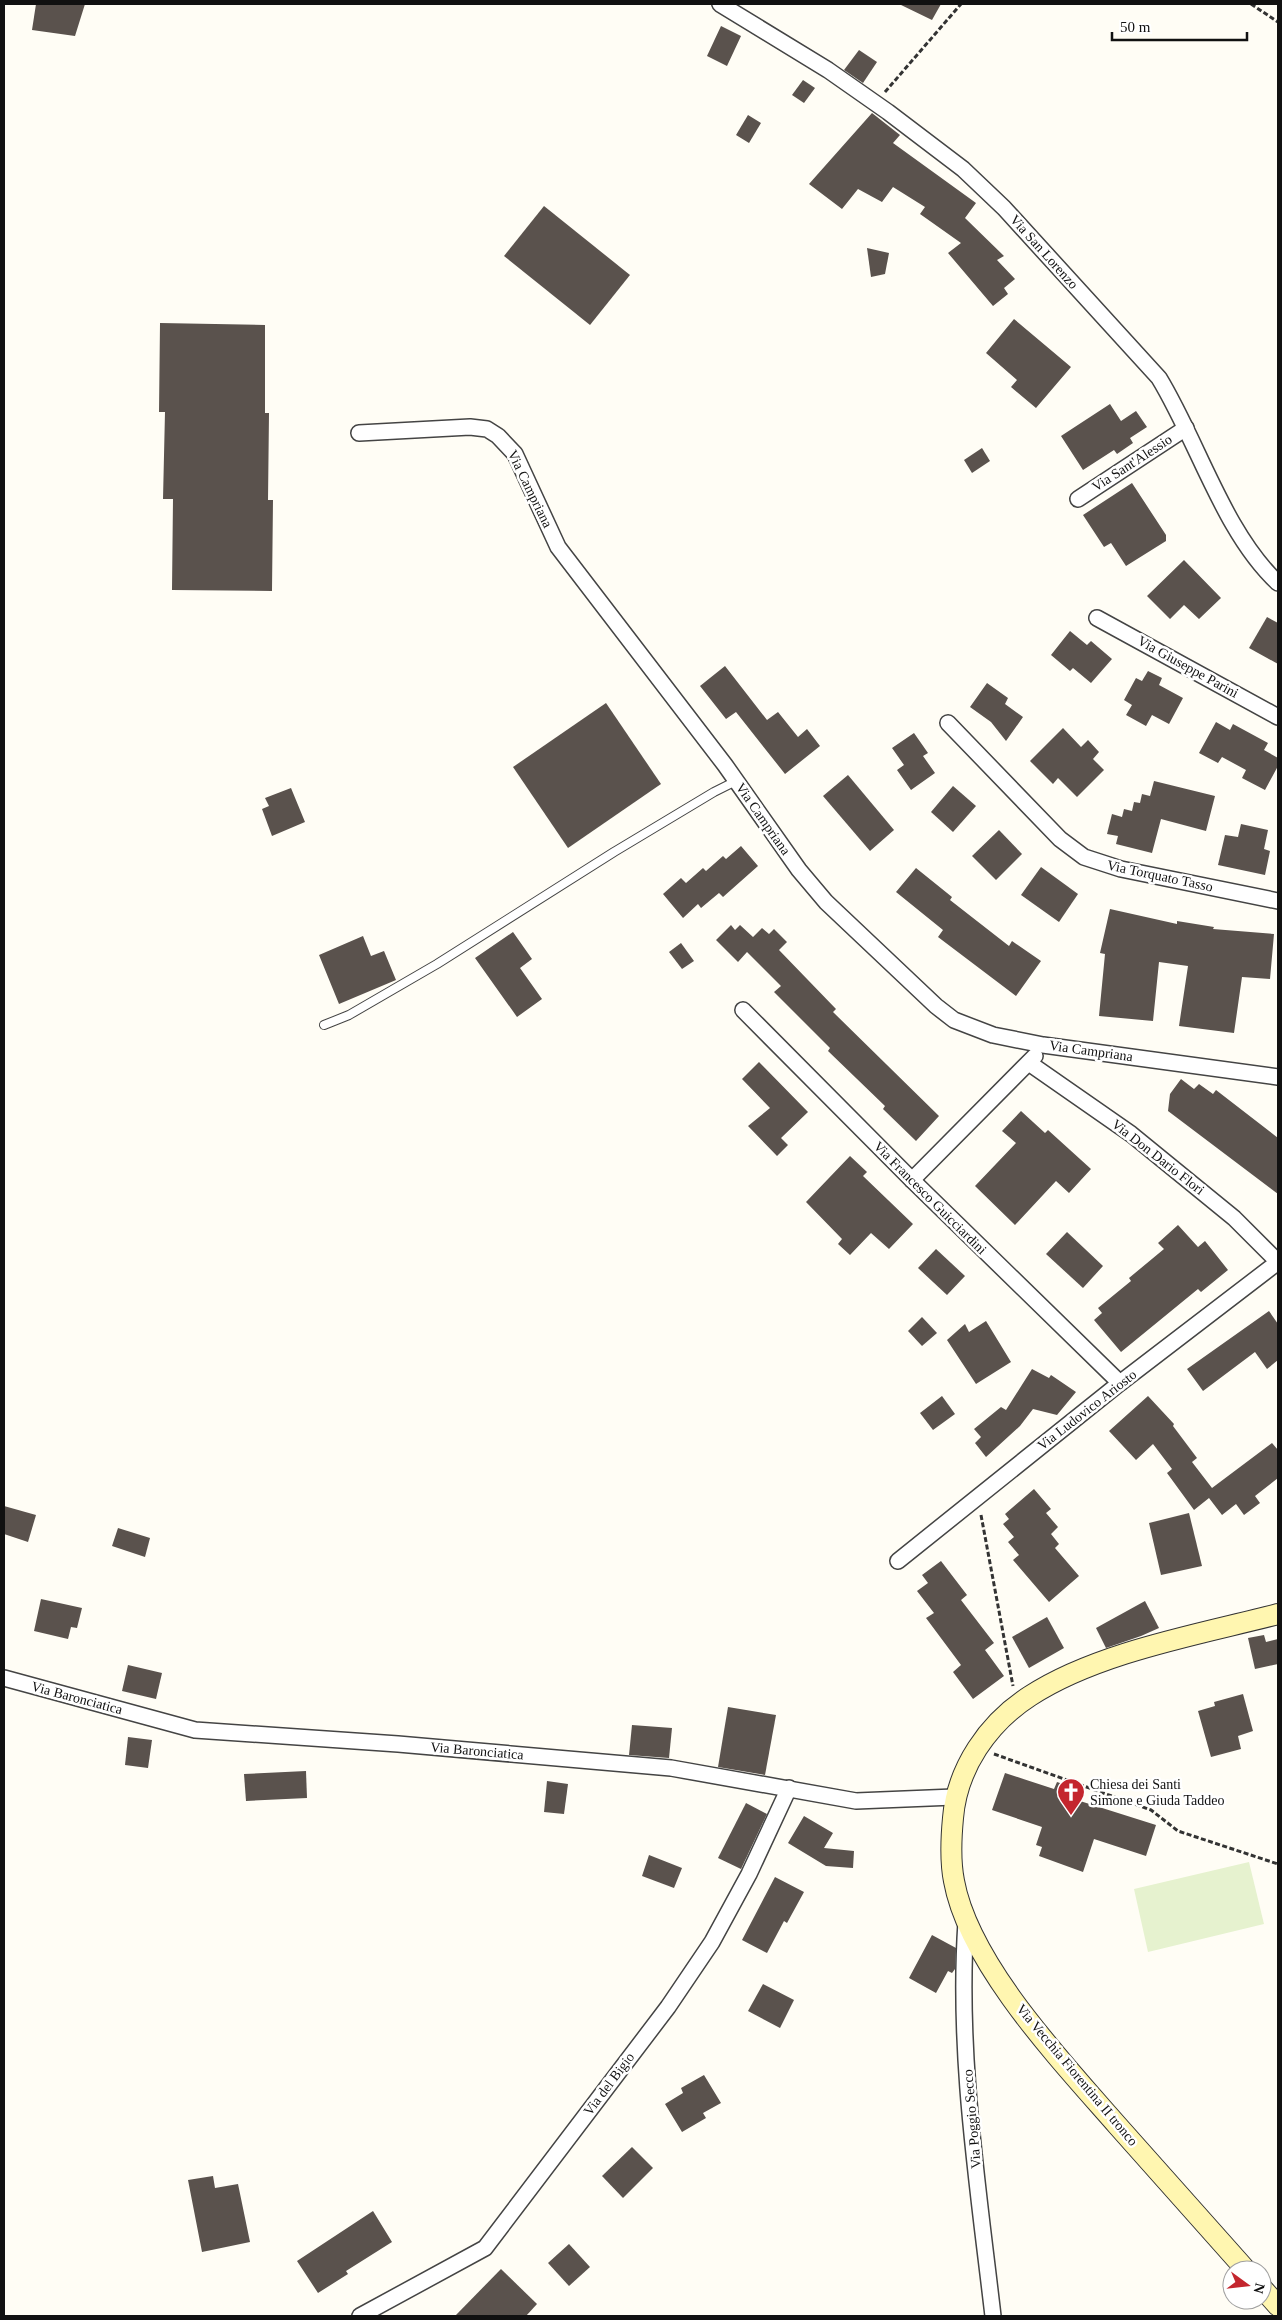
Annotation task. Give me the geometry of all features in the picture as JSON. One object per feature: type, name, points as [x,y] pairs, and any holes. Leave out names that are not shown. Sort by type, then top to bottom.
[{"type":"street","name":"Via San Lorenzo","points":[[720,4],[812,60],[876,103],[963,169],[1004,208],[1159,378],[1186,428],[1228,516],[1261,564],[1278,583]]},
{"type":"street","name":"Via Campriana","points":[[359,433],[470,426],[487,429],[503,440],[522,466],[558,547],[736,781],[799,870],[826,902],[936,1006],[954,1020],[974,1029],[1043,1045],[1278,1076]]},
{"type":"street","name":"Via Sant'Alessio","points":[[1078,499],[1186,428]]},
{"type":"street","name":"Via Giuseppe Parini","points":[[1097,618],[1278,717]]},
{"type":"street","name":"Via Torquato Tasso","points":[[948,723],[1060,839],[1084,857],[1120,869],[1278,901]]},
{"type":"street","name":"Via Francesco Guicciardini","points":[[743,1010],[912,1180],[1120,1383]]},
{"type":"street","points":[[912,1180],[1029,1063],[1043,1045]]},
{"type":"street","name":"Via Don Dario Flori","points":[[1029,1063],[1131,1134],[1234,1218],[1278,1262]]},
{"type":"street","name":"Via Ludovico Ariosto","points":[[898,1561],[1120,1383],[1278,1262]]},
{"type":"street","name":"Via Vecchia Fiorentina II tronco","points":[[1237,2260],[1040,2036],[989,1966],[966,1920],[954,1882],[951,1841],[954,1796],[963,1773],[980,1745],[998,1721],[1030,1696],[1070,1674],[1121,1656],[1278,1614]]},
{"type":"street","name":"Via Baronciatica","points":[[4,1678],[195,1730],[388,1743],[671,1768],[856,1800],[954,1796]]},
{"type":"street","name":"Via del Bigio","points":[[360,2316],[485,2248],[668,2007],[712,1942],[749,1874],[789,1788]]},
{"type":"street","name":"Via Poggio Secco","points":[[966,1920],[963,1965],[969,2104],[993,2316]]},
{"type":"lane","points":[[324,1025],[349,1015],[437,964],[622,847],[714,792],[736,781]]},
{"type":"path","points":[[876,103],[961,4]]},
{"type":"path","points":[[1251,4],[1278,22]]},
{"type":"path","points":[[977,1497],[1017,1706]]},
{"type":"path","points":[[980,1745],[998,1757],[1151,1810],[1178,1831],[1278,1864]]},
{"type":"green space","points":[[1249,1862],[1264,1924],[1148,1952],[1134,1889]]},
{"type":"building","points":[[36,4],[85,4],[75,36],[32,30]]},
{"type":"building","points":[[899,4],[941,4],[932,20]]},
{"type":"building","points":[[721,26],[741,36],[727,66],[707,56]]},
{"type":"building","points":[[859,50],[877,62],[863,83],[844,70]]},
{"type":"building","points":[[803,80],[815,88],[804,103],[792,95]]},
{"type":"building","points":[[872,113],[900,135],[893,143],[976,203],[965,218],[1004,256],[997,260],[1015,279],[1004,288],[1008,294],[993,306],[948,253],[961,243],[920,214],[925,207],[893,187],[882,202],[858,189],[842,209],[809,184]]},
{"type":"building","points":[[748,115],[761,123],[749,143],[736,135]]},
{"type":"building","points":[[544,206],[630,275],[590,325],[504,256]]},
{"type":"building","points":[[867,248],[889,253],[885,274],[871,277]]},
{"type":"building","points":[[1014,319],[1071,367],[1036,408],[1011,387],[1017,380],[986,353]]},
{"type":"building","points":[[160,323],[265,325],[265,413],[269,413],[268,500],[273,500],[272,591],[172,590],[173,499],[163,499],[165,412],[159,412]]},
{"type":"building","points":[[1110,404],[1121,421],[1136,411],[1147,427],[1130,438],[1133,443],[1117,454],[1114,450],[1083,470],[1061,436]]},
{"type":"building","points":[[982,448],[990,461],[972,473],[964,460]]},
{"type":"building","points":[[1132,483],[1166,535],[1166,541],[1126,566],[1111,543],[1104,547],[1083,515]]},
{"type":"building","points":[[1184,560],[1221,598],[1199,619],[1184,605],[1170,619],[1147,596]]},
{"type":"building","points":[[1267,617],[1278,623],[1278,664],[1249,648]]},
{"type":"building","points":[[1070,631],[1087,645],[1091,641],[1112,659],[1091,683],[1073,668],[1070,671],[1051,655]]},
{"type":"building","points":[[725,666],[767,720],[778,712],[798,737],[807,729],[820,746],[785,774],[736,712],[726,719],[700,686]]},
{"type":"building","points":[[1148,671],[1162,678],[1159,685],[1183,698],[1169,724],[1152,715],[1146,726],[1126,715],[1132,705],[1124,700],[1136,678],[1142,681]]},
{"type":"building","points":[[987,683],[1008,698],[1005,704],[1023,717],[1006,741],[991,722],[970,707]]},
{"type":"building","points":[[606,703],[661,784],[568,848],[513,767]]},
{"type":"building","points":[[1216,722],[1230,730],[1233,724],[1268,743],[1264,750],[1278,758],[1278,766],[1265,790],[1242,778],[1246,770],[1222,757],[1218,763],[1199,753]]},
{"type":"building","points":[[1063,728],[1081,747],[1088,740],[1099,752],[1093,759],[1104,770],[1077,797],[1058,778],[1053,784],[1030,761]]},
{"type":"building","points":[[914,733],[928,753],[923,756],[935,773],[911,790],[897,770],[904,765],[892,748]]},
{"type":"building","points":[[848,775],[894,830],[870,851],[823,796]]},
{"type":"building","points":[[1154,781],[1215,796],[1206,831],[1161,819],[1152,853],[1116,844],[1118,836],[1107,834],[1112,814],[1122,817],[1124,809],[1132,811],[1134,802],[1140,803],[1142,794],[1150,796]]},
{"type":"building","points":[[953,786],[976,806],[953,832],[931,812]]},
{"type":"building","points":[[291,788],[305,822],[272,836],[262,809],[269,806],[265,798]]},
{"type":"building","points":[[1241,824],[1268,830],[1264,849],[1270,851],[1265,875],[1218,865],[1225,835],[1238,837]]},
{"type":"building","points":[[999,830],[1022,854],[996,880],[972,856]]},
{"type":"building","points":[[741,846],[758,866],[723,897],[719,893],[701,908],[698,904],[683,918],[663,894],[681,878],[686,883],[703,868],[706,871],[723,856],[726,859]]},
{"type":"building","points":[[1041,867],[1078,894],[1059,922],[1021,895]]},
{"type":"building","points":[[916,868],[952,897],[950,900],[1009,946],[1012,941],[1041,961],[1016,996],[938,937],[943,930],[896,892]]},
{"type":"building","points":[[1110,909],[1177,924],[1177,921],[1214,927],[1213,929],[1274,934],[1270,979],[1242,977],[1234,1033],[1179,1026],[1188,966],[1159,962],[1153,1021],[1099,1016],[1105,954],[1100,953]]},
{"type":"building","points":[[731,925],[735,930],[740,925],[753,937],[762,928],[769,934],[774,929],[787,942],[779,950],[836,1009],[833,1012],[939,1116],[916,1141],[883,1109],[885,1106],[828,1051],[830,1048],[774,992],[781,986],[747,952],[738,962],[716,940]]},
{"type":"building","points":[[513,932],[532,959],[520,968],[542,999],[517,1017],[475,958]]},
{"type":"building","points":[[363,936],[371,956],[384,951],[396,980],[339,1004],[319,955]]},
{"type":"building","points":[[681,943],[694,961],[682,969],[669,952]]},
{"type":"building","points":[[759,1062],[808,1112],[781,1138],[788,1145],[777,1156],[748,1126],[770,1108],[742,1079]]},
{"type":"building","points":[[1181,1079],[1194,1089],[1199,1084],[1213,1094],[1216,1090],[1278,1138],[1278,1194],[1168,1111],[1170,1094]]},
{"type":"building","points":[[1021,1111],[1045,1133],[1048,1130],[1091,1169],[1069,1193],[1056,1181],[1015,1225],[975,1186],[1016,1143],[1002,1131]]},
{"type":"building","points":[[850,1156],[867,1172],[863,1176],[913,1224],[889,1249],[871,1233],[850,1255],[838,1244],[842,1239],[806,1202]]},
{"type":"building","points":[[1178,1225],[1198,1247],[1205,1241],[1228,1270],[1201,1292],[1198,1289],[1121,1352],[1094,1320],[1102,1313],[1098,1308],[1131,1281],[1129,1278],[1164,1249],[1158,1243]]},
{"type":"building","points":[[1067,1232],[1103,1266],[1083,1288],[1046,1254]]},
{"type":"building","points":[[936,1249],[965,1276],[947,1295],[918,1268]]},
{"type":"building","points":[[1269,1311],[1278,1324],[1278,1360],[1267,1369],[1255,1352],[1203,1391],[1187,1369]]},
{"type":"building","points":[[922,1317],[937,1333],[922,1346],[908,1331]]},
{"type":"building","points":[[986,1321],[1011,1362],[976,1384],[947,1340],[965,1324],[969,1332]]},
{"type":"building","points":[[1032,1369],[1049,1378],[1051,1375],[1076,1392],[1057,1415],[1033,1409],[1020,1426],[986,1457],[975,1443],[981,1437],[974,1429],[1001,1407],[1006,1410]]},
{"type":"building","points":[[942,1396],[955,1414],[933,1430],[920,1413]]},
{"type":"building","points":[[1148,1396],[1174,1424],[1173,1426],[1197,1458],[1192,1462],[1212,1488],[1272,1443],[1278,1450],[1278,1478],[1255,1496],[1260,1503],[1244,1515],[1236,1504],[1222,1515],[1209,1498],[1194,1510],[1167,1473],[1172,1469],[1153,1444],[1136,1460],[1109,1431]]},
{"type":"building","points":[[1034,1489],[1051,1509],[1046,1513],[1058,1527],[1051,1534],[1059,1544],[1055,1548],[1079,1576],[1049,1602],[1013,1560],[1019,1555],[1008,1542],[1014,1537],[1003,1524],[1009,1519],[1005,1514]]},
{"type":"building","points":[[4,1506],[36,1515],[28,1542],[4,1534]]},
{"type":"building","points":[[1189,1513],[1202,1566],[1161,1575],[1149,1523]]},
{"type":"building","points":[[118,1528],[150,1538],[145,1557],[112,1546]]},
{"type":"building","points":[[941,1561],[967,1595],[961,1600],[994,1643],[985,1650],[1004,1676],[973,1699],[953,1672],[961,1665],[926,1618],[934,1613],[917,1591],[928,1583],[922,1575]]},
{"type":"building","points":[[41,1599],[82,1608],[77,1628],[71,1627],[68,1639],[34,1631]]},
{"type":"building","points":[[1145,1601],[1159,1628],[1106,1648],[1096,1628]]},
{"type":"building","points":[[1047,1617],[1064,1648],[1029,1668],[1012,1637]]},
{"type":"building","points":[[1264,1635],[1266,1642],[1278,1639],[1278,1664],[1255,1669],[1248,1638]]},
{"type":"building","points":[[128,1665],[162,1673],[156,1699],[122,1691]]},
{"type":"building","points":[[1243,1694],[1253,1731],[1238,1736],[1241,1749],[1211,1757],[1198,1711],[1215,1706],[1214,1702]]},
{"type":"building","points":[[728,1707],[776,1715],[765,1775],[718,1767]]},
{"type":"building","points":[[632,1725],[672,1728],[669,1758],[629,1755]]},
{"type":"building","points":[[128,1737],[152,1740],[148,1768],[125,1765]]},
{"type":"building","points":[[306,1771],[307,1798],[246,1801],[244,1774]]},
{"type":"building","points":[[1005,1773],[1054,1789],[1057,1782],[1084,1791],[1080,1801],[1156,1825],[1146,1856],[1094,1839],[1083,1872],[1039,1856],[1042,1847],[1036,1845],[1042,1827],[992,1810]]},
{"type":"building","points":[[547,1781],[568,1784],[564,1814],[544,1812]]},
{"type":"building","points":[[746,1803],[767,1814],[741,1869],[718,1858]]},
{"type":"building","points":[[804,1816],[833,1833],[824,1848],[854,1851],[853,1868],[826,1866],[788,1843]]},
{"type":"building","points":[[649,1855],[682,1868],[674,1888],[642,1876]]},
{"type":"building","points":[[775,1877],[804,1892],[787,1923],[784,1921],[767,1953],[742,1940]]},
{"type":"building","points":[[932,1935],[956,1948],[955,1969],[952,1973],[948,1971],[936,1993],[909,1978]]},
{"type":"building","points":[[763,1984],[794,2000],[780,2028],[748,2011]]},
{"type":"building","points":[[704,2075],[721,2103],[703,2113],[706,2118],[682,2132],[665,2104],[683,2093],[681,2088]]},
{"type":"building","points":[[632,2147],[653,2168],[623,2198],[602,2176]]},
{"type":"building","points":[[213,2176],[215,2188],[238,2184],[250,2242],[202,2252],[188,2180]]},
{"type":"building","points":[[373,2211],[392,2242],[346,2271],[348,2274],[318,2293],[297,2261]]},
{"type":"building","points":[[569,2244],[590,2267],[569,2286],[548,2263]]},
{"type":"building","points":[[501,2269],[537,2304],[526,2316],[455,2316]]},
{"type":"place","name":"Chiesa dei Santi Simone e Giuda Taddeo","points":[[1071,1816]]}]
